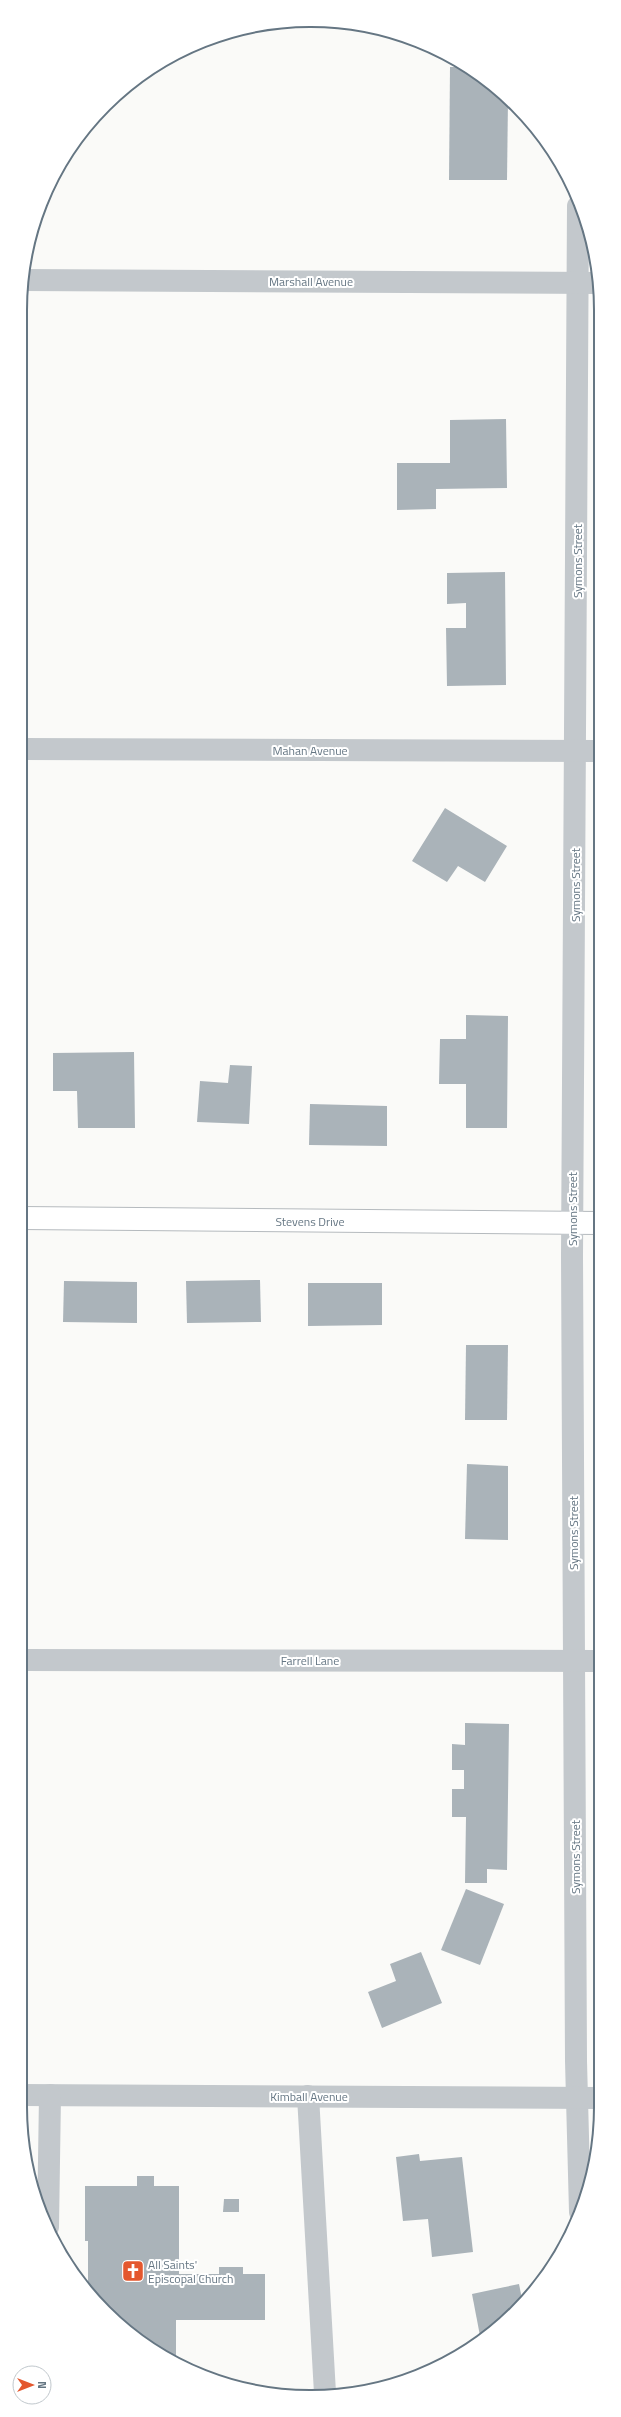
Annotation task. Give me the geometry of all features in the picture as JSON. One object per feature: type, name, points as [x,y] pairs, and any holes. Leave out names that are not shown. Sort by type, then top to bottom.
[{"type":"main road","name":"Stevens Drive","points":[[27,1218],[594,1223]]},
{"type":"street","name":"Symons Street","points":[[579,2196],[576,2098],[572,1223],[575,750],[588,282],[580,224]]},
{"type":"street","name":"Marshall Avenue","points":[[29,280],[588,282]]},
{"type":"street","name":"Mahan Avenue","points":[[27,749],[594,750]]},
{"type":"street","name":"Farrell Lane","points":[[27,1660],[594,1661]]},
{"type":"street","name":"Kimball Avenue","points":[[27,2095],[594,2098]]},
{"type":"street","points":[[48,2213],[50,2095]]},
{"type":"street","points":[[308,2096],[325,2389]]},
{"type":"building","points":[[450,67],[455,67],[483,86],[508,107],[507,180],[449,180]]},
{"type":"building","points":[[506,419],[507,488],[436,489],[436,509],[397,510],[397,463],[450,463],[450,420]]},
{"type":"building","points":[[505,572],[506,685],[447,686],[446,628],[466,628],[466,603],[447,604],[447,573]]},
{"type":"building","points":[[445,808],[507,846],[485,882],[458,866],[447,882],[412,861]]},
{"type":"building","points":[[466,1015],[508,1016],[507,1128],[466,1128],[466,1084],[439,1084],[440,1039],[466,1039]]},
{"type":"building","points":[[134,1052],[135,1128],[78,1128],[77,1091],[53,1091],[53,1053]]},
{"type":"building","points":[[230,1065],[252,1066],[249,1124],[197,1122],[200,1081],[228,1083]]},
{"type":"building","points":[[310,1104],[387,1106],[387,1146],[309,1145]]},
{"type":"building","points":[[260,1280],[261,1322],[187,1323],[186,1281]]},
{"type":"building","points":[[64,1281],[137,1282],[137,1323],[63,1322]]},
{"type":"building","points":[[308,1283],[382,1283],[382,1325],[308,1326]]},
{"type":"building","points":[[466,1345],[508,1345],[507,1420],[465,1420]]},
{"type":"building","points":[[467,1464],[508,1466],[508,1540],[465,1539]]},
{"type":"building","points":[[465,1723],[509,1724],[507,1870],[487,1869],[487,1883],[465,1883],[466,1817],[452,1817],[452,1789],[464,1789],[464,1770],[452,1770],[452,1744],[465,1745]]},
{"type":"building","points":[[466,1889],[504,1904],[480,1965],[441,1950]]},
{"type":"building","points":[[421,1952],[442,2003],[382,2028],[368,1992],[396,1981],[390,1964]]},
{"type":"building","points":[[419,2154],[420,2161],[462,2157],[473,2252],[432,2257],[428,2219],[403,2221],[396,2157]]},
{"type":"building","name":"All Saints' Episcopal Church","points":[[137,2176],[154,2176],[154,2186],[179,2186],[179,2274],[219,2274],[219,2267],[243,2267],[243,2274],[265,2274],[265,2320],[176,2320],[176,2356],[138,2331],[110,2307],[88,2282],[88,2241],[85,2241],[85,2186],[137,2186]]},
{"type":"building","points":[[224,2199],[239,2199],[239,2212],[223,2212]]},
{"type":"building","points":[[519,2284],[521,2296],[497,2320],[480,2334],[472,2294]]},
{"type":"place","name":"All Saints' Episcopal Church","points":[[133,2271]]}]
